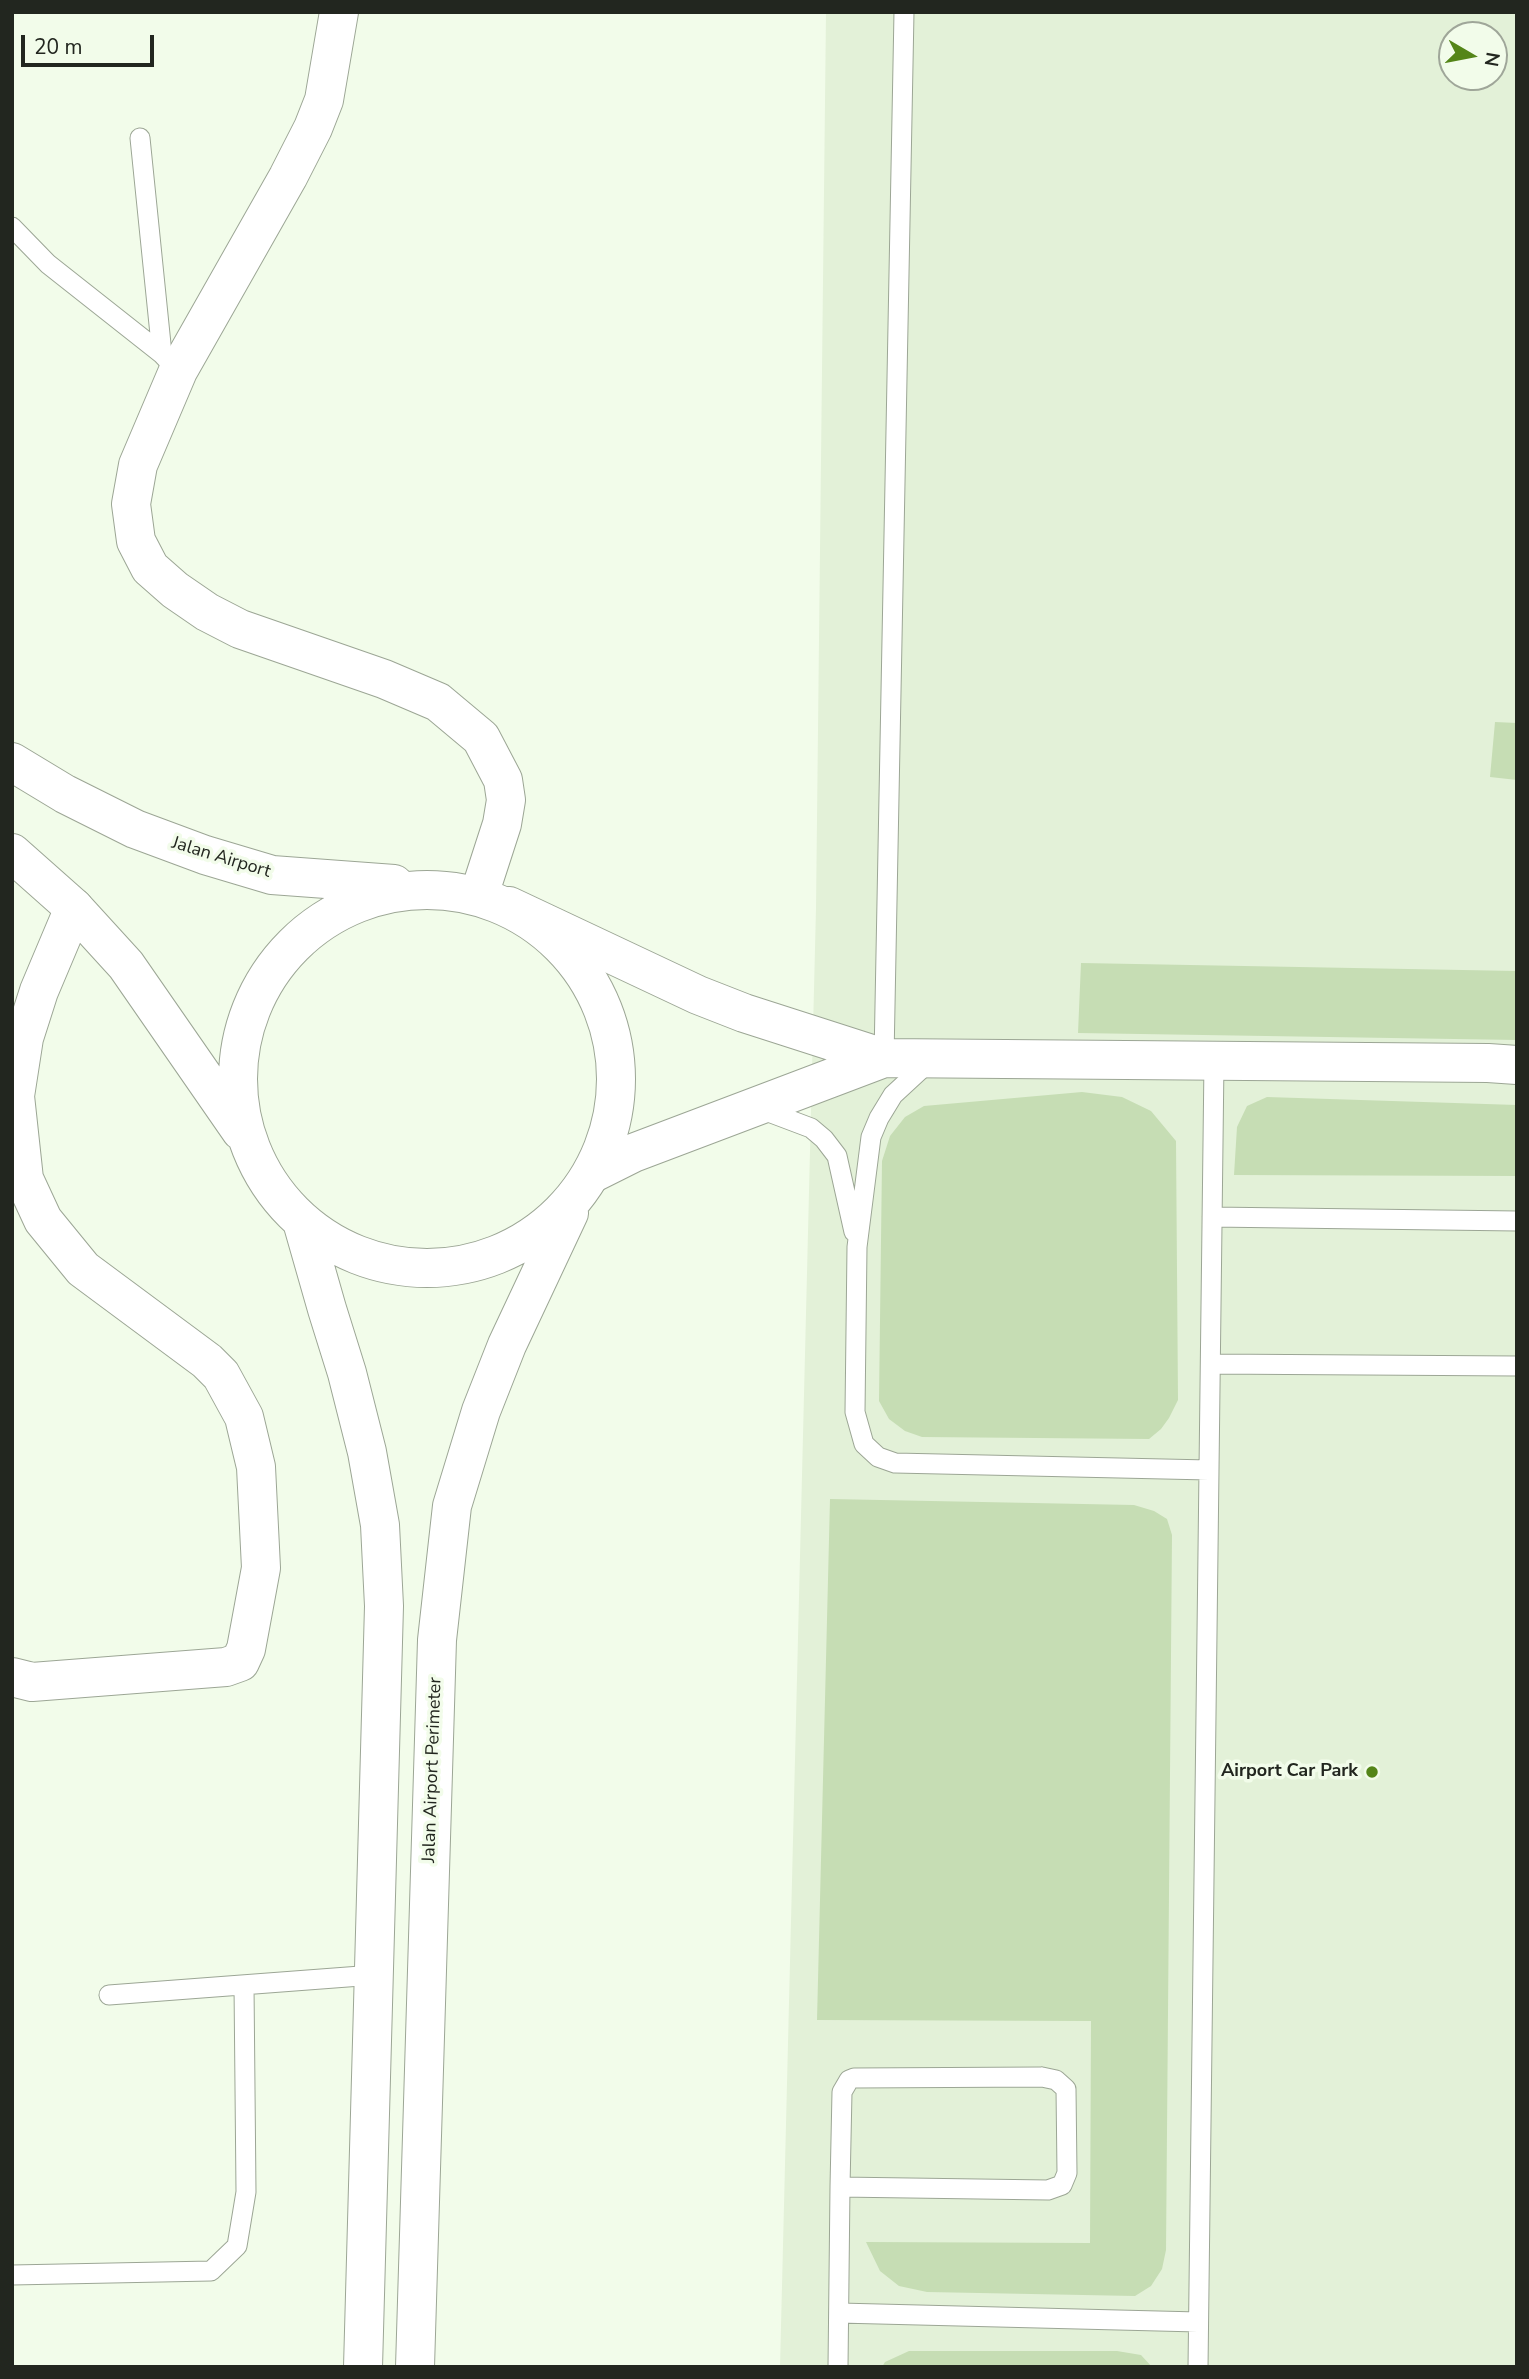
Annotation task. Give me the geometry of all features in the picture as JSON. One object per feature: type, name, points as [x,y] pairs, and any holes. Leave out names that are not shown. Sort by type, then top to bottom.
[{"type":"main road","points":[[339,12],[324,100],[313,128],[288,177],[170,363],[138,465],[131,504],[136,541],[150,568],[175,590],[207,612],[240,629],[384,679],[438,702],[481,738],[503,780],[506,800],[502,824],[479,896]]},
{"type":"main road","name":"Jalan Airport","points":[[12,762],[65,794],[135,829],[205,855],[272,875],[479,896]]},
{"type":"main road","points":[[12,853],[74,908],[126,965],[246,1138],[269,1186],[303,1225],[355,1256],[414,1269],[475,1264],[530,1239],[584,1186],[633,1153],[884,1058]]},
{"type":"main road","points":[[246,1138],[236,1076],[248,1013],[279,958],[327,916],[385,892],[479,896],[698,995],[744,1013],[884,1058],[1517,1065]]},
{"type":"main road","name":"Jalan Airport Perimeter","points":[[415,2367],[437,1640],[452,1506],[489,1389],[507,1345],[584,1186],[614,1114],[616,1051],[596,992],[560,942],[479,896]]},
{"type":"main road","points":[[12,1677],[32,1682],[226,1667],[240,1662],[246,1649],[261,1568],[256,1467],[244,1417],[221,1375],[207,1361],[83,1269],[43,1220],[24,1179],[15,1096],[24,1038],[39,992],[74,908]]},
{"type":"main road","points":[[303,1225],[347,1373],[367,1452],[380,1525],[384,1606],[363,2367]]},
{"type":"lane","points":[[884,1058],[904,12]]},
{"type":"lane","points":[[140,138],[170,363]]},
{"type":"lane","points":[[12,227],[48,264],[170,363]]},
{"type":"lane","points":[[932,1059],[893,1095],[871,1137],[857,1247],[855,1412],[864,1444],[878,1457],[895,1462],[1209,1470]]},
{"type":"lane","points":[[1198,2367],[1214,1061]]},
{"type":"lane","points":[[756,1107],[811,1128],[837,1156],[857,1247]]},
{"type":"lane","points":[[1212,1217],[1517,1221]]},
{"type":"lane","points":[[1211,1364],[1517,1366]]},
{"type":"lane","points":[[110,1995],[374,1975]]},
{"type":"lane","points":[[12,2275],[211,2271],[237,2246],[246,2192],[244,1985]]},
{"type":"lane","points":[[838,2367],[840,2187],[842,2092],[849,2080],[1042,2077],[1056,2080],[1066,2089],[1067,2173],[1062,2185],[1048,2190],[840,2187]]},
{"type":"lane","points":[[839,2313],[1198,2322]]},
{"type":"shaded area","points":[[826,12],[1517,12],[1517,2367],[780,2367],[816,908]]},
{"type":"green space","points":[[1495,722],[1517,723],[1517,780],[1490,777]]},
{"type":"green space","points":[[1081,963],[1517,971],[1517,1040],[1078,1033]]},
{"type":"green space","points":[[1082,1092],[1122,1097],[1151,1111],[1176,1141],[1178,1400],[1169,1418],[1149,1439],[922,1437],[905,1431],[889,1419],[879,1401],[882,1161],[890,1136],[905,1117],[924,1106]]},
{"type":"green space","points":[[1267,1097],[1517,1105],[1517,1176],[1234,1175],[1237,1127],[1247,1106]]},
{"type":"green space","points":[[830,1499],[1134,1505],[1154,1511],[1167,1519],[1172,1535],[1166,2250],[1162,2269],[1151,2286],[1135,2296],[927,2292],[899,2286],[880,2271],[866,2242],[1090,2243],[1091,2021],[817,2020]]},
{"type":"green space","points":[[909,2351],[1117,2351],[1141,2355],[1152,2367],[882,2367],[885,2362]]},
{"type":"place","name":"Airport Car Park","points":[[1372,1772]]}]
